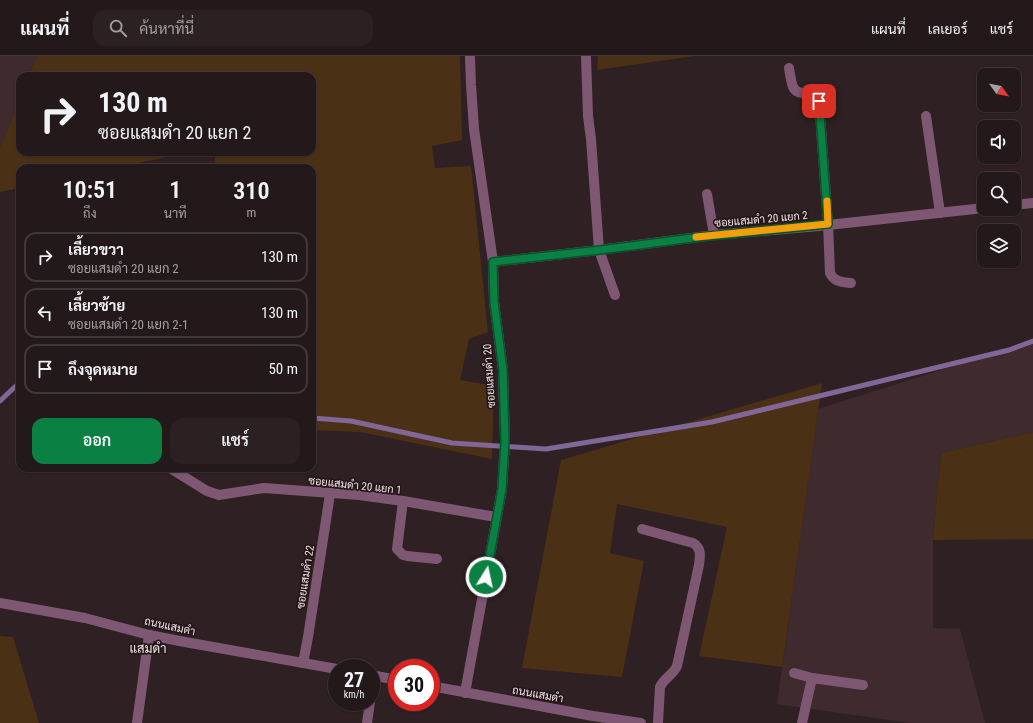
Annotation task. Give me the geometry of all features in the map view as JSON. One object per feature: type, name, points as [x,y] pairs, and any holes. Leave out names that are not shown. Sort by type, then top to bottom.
[{"type":"street","name":"ซอยแสมดำ 20","points":[[465,693],[502,489],[505,441],[503,370],[494,302],[493,262],[474,129],[470,56]]},
{"type":"street","points":[[586,56],[588,116],[600,250],[615,295]]},
{"type":"street","points":[[789,68],[793,87],[800,93],[814,96],[819,101],[830,273],[835,280],[851,283]]},
{"type":"street","points":[[926,116],[940,213]]},
{"type":"street","points":[[707,194],[714,236]]},
{"type":"street","points":[[1021,204],[1033,203]]},
{"type":"street","name":"ซอยแสมดำ 20 แยก 2","points":[[493,262],[714,236],[977,209]]},
{"type":"street","name":"ซอยแสมดำ 20 แยก 1","points":[[177,472],[208,491],[219,494],[264,488],[403,501],[496,517]]},
{"type":"street","name":"ซอยแสมดำ 22","points":[[303,663],[330,494]]},
{"type":"street","points":[[403,501],[397,549],[403,555],[437,559]]},
{"type":"street","points":[[642,529],[693,543],[700,549],[699,565],[676,666],[672,674],[662,683],[660,687],[658,723]]},
{"type":"street","name":"ถนนแสมดำ","points":[[0,602],[85,618],[149,635],[328,667]]},
{"type":"street","points":[[137,723],[149,635]]},
{"type":"street","points":[[794,673],[812,678],[863,685]]},
{"type":"street","points":[[802,723],[812,678]]},
{"type":"street","name":"ถนนแสมดำ","points":[[440,688],[579,718],[641,723]]},
{"type":"street","points":[[367,723],[369,711]]},
{"type":"shaded area","points":[[0,56],[37,56],[31,72],[16,72],[16,108],[0,148]]},
{"type":"shaded area","points":[[37,56],[460,56],[462,140],[432,146],[435,168],[471,166],[488,332],[469,339],[460,380],[494,386],[492,459],[360,432],[316,430],[316,164],[216,164],[214,156],[316,156],[316,72],[31,72]]},
{"type":"shaded area","points":[[598,56],[695,56],[597,70]]},
{"type":"shaded area","points":[[16,108],[16,156],[171,156],[134,164],[16,164],[16,189],[0,192],[0,148]]},
{"type":"shaded area","points":[[1033,341],[1033,432],[941,453],[933,540],[933,628],[960,629],[985,723],[910,723],[777,704],[818,409]]},
{"type":"shaded area","points":[[822,383],[782,667],[699,656],[727,527],[617,504],[610,553],[644,561],[622,677],[522,668],[561,460]]},
{"type":"shaded area","points":[[1033,432],[1033,539],[933,540],[941,453]]},
{"type":"shaded area","points":[[0,636],[13,637],[39,723],[0,723]]},
{"type":"waterway","points":[[316,418],[351,421],[452,443],[546,449],[712,422],[1009,350],[1033,341]]},
{"type":"waterway","points":[[0,401],[16,386]]},
{"type":"slow traffic","points":[[696,237],[820,226],[828,224],[827,201]]},
{"type":"district","name":"แสมดำ","points":[[148,648]]},
{"type":"route","points":[[486,577],[502,489],[505,441],[503,370],[494,302],[493,262],[700,237],[828,224],[819,101]]}]
